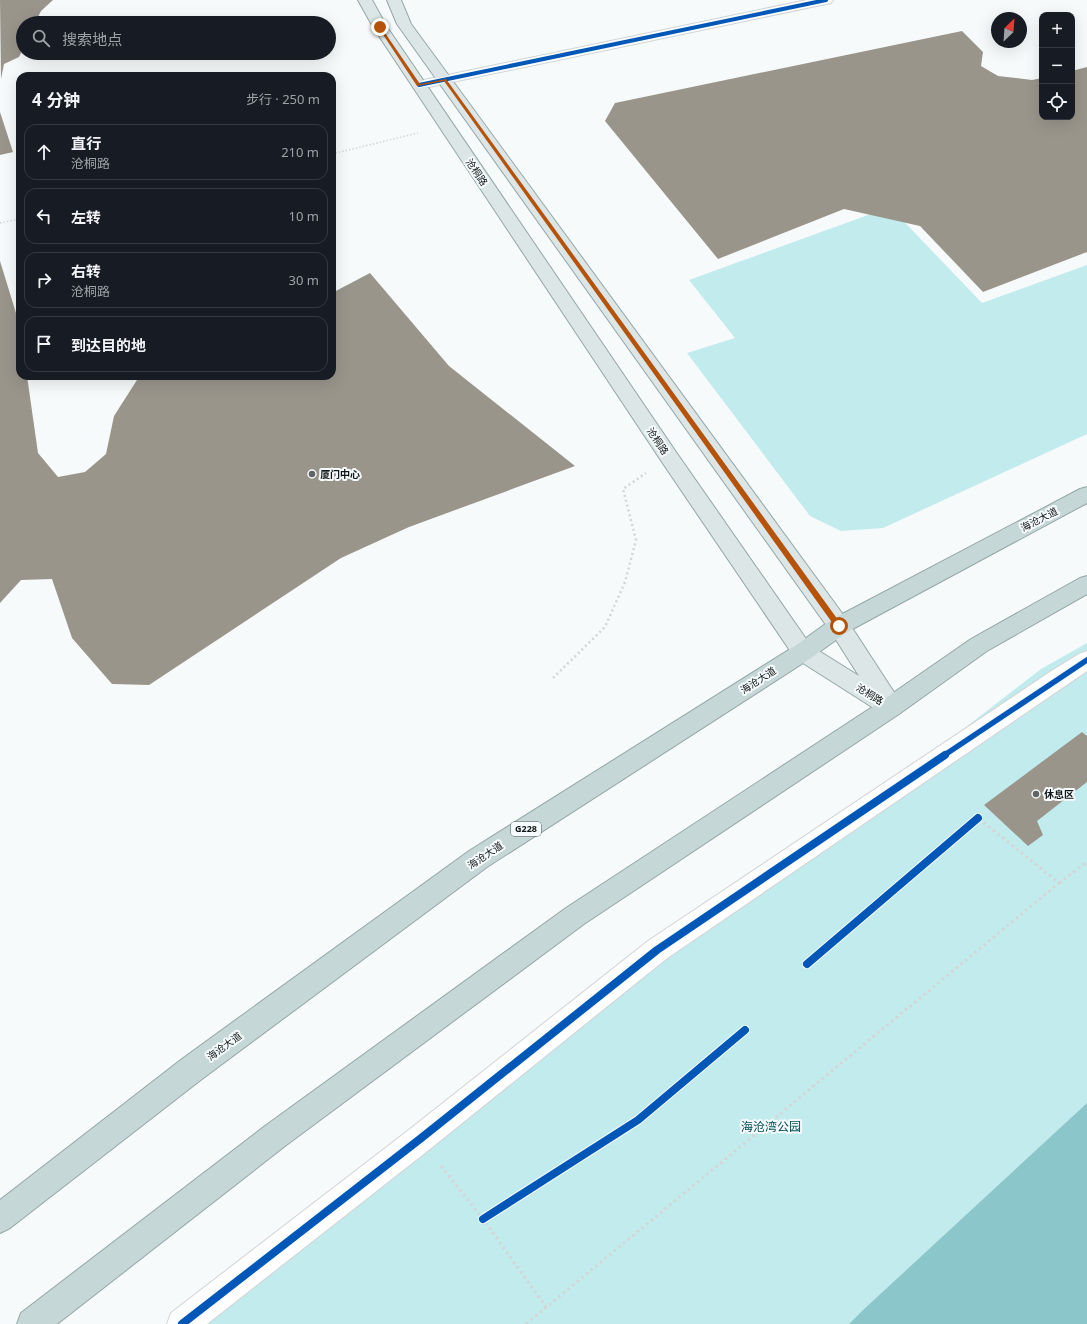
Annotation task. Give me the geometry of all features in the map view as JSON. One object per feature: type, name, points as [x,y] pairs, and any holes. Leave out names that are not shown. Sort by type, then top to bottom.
[{"type":"highway","name":"海沧大道","points":[[0,1218],[192,1069],[478,859],[803,652],[839,626],[1087,494]]},
{"type":"highway","points":[[32,1324],[275,1136],[576,916],[891,707],[979,645],[1087,584]]},
{"type":"main road","name":"沧桐路","points":[[365,0],[380,27],[669,457],[803,652],[891,707]]},
{"type":"main road","name":"沧桐路","points":[[394,0],[404,24],[839,626],[891,707]]},
{"type":"street","points":[[419,85],[826,0]]},
{"type":"street","points":[[182,1324],[420,1139],[657,950],[1061,676],[1087,660]]},
{"type":"path","points":[[336,153],[446,125]]},
{"type":"path","points":[[0,223],[16,220]]},
{"type":"path","points":[[553,678],[605,627],[625,582],[636,540],[623,489]]},
{"type":"path","points":[[978,818],[1059,883]]},
{"type":"path","points":[[526,1324],[1059,883],[1087,862]]},
{"type":"path","points":[[420,1139],[483,1219],[546,1307]]},
{"type":"green space","points":[[890,207],[982,303],[1087,265],[1087,434],[883,528],[841,531],[810,516],[687,353],[735,338],[689,280]]},
{"type":"green space","name":"海沧湾公园","points":[[1087,643],[1087,1103],[849,1324],[203,1324],[570,1034],[1041,669]]},
{"type":"shaded area","points":[[1087,1103],[1087,1324],[849,1324],[864,1309]]},
{"type":"building","points":[[0,0],[53,0],[41,11],[38,16],[16,16],[16,58],[4,64],[1,79]]},
{"type":"building","points":[[962,31],[983,52],[981,66],[998,76],[1032,80],[1039,79],[1039,120],[1075,120],[1075,70],[1087,67],[1087,252],[983,292],[920,226],[844,209],[718,259],[605,121],[615,103]]},
{"type":"building","points":[[0,112],[13,152],[0,155]]},
{"type":"building","name":"厦门中心","points":[[0,261],[16,313],[16,380],[28,380],[38,453],[58,477],[85,472],[106,454],[114,416],[137,380],[336,380],[336,291],[370,273],[449,366],[575,466],[409,527],[341,558],[149,685],[112,684],[72,638],[52,579],[21,580],[0,603]]},
{"type":"building","name":"休息区","points":[[1082,732],[1087,736],[1087,782],[1037,821],[1043,835],[1028,846],[984,805]]},
{"type":"cycle path","points":[[419,85],[826,0]]},
{"type":"cycle path","points":[[182,1324],[420,1139],[657,950],[1061,676],[1087,660]]},
{"type":"cycle path","points":[[807,964],[978,818]]},
{"type":"cycle path","points":[[483,1219],[638,1120],[745,1030]]},
{"type":"place","name":"厦门中心","points":[[312,474]]},
{"type":"place","name":"休息区","points":[[1036,794]]},
{"type":"route","points":[[380,27],[419,85],[445,80],[839,626]]}]
